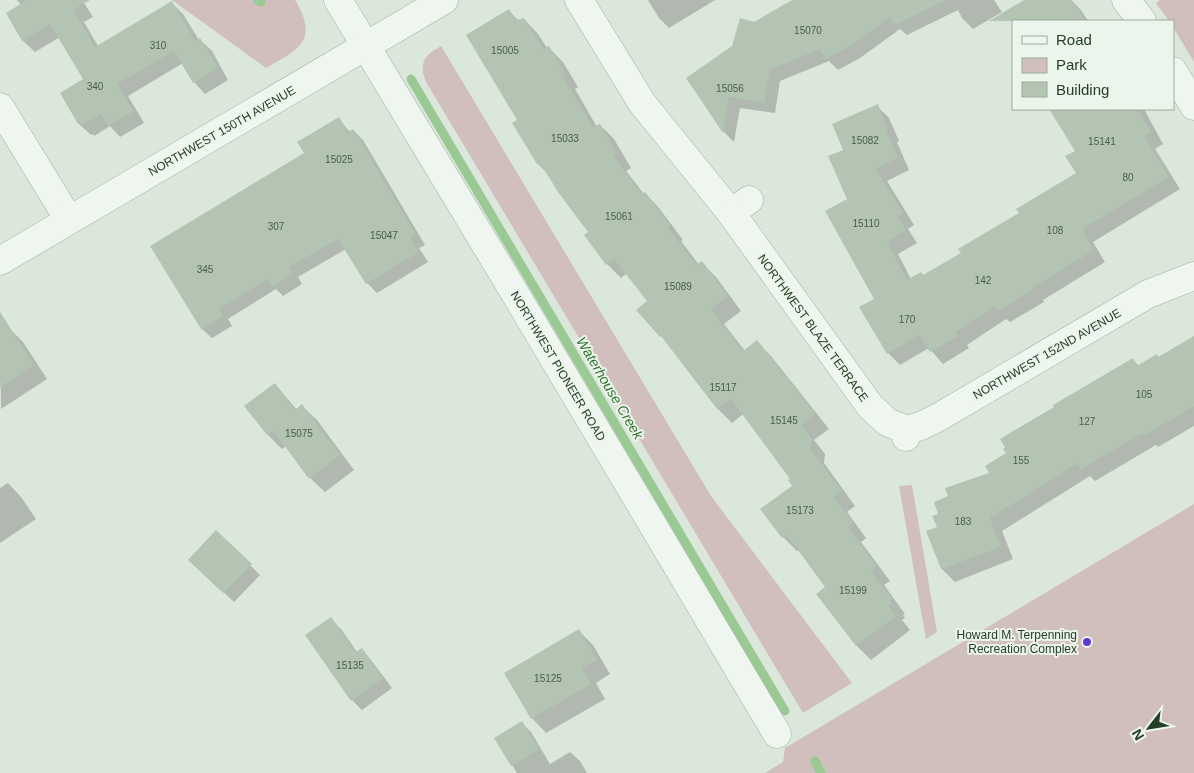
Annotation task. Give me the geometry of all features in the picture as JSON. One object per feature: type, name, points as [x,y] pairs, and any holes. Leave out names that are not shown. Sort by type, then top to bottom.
[{"type":"street","name":"NORTHWEST PIONEER ROAD","points":[[338,0],[524,308],[777,734]]},
{"type":"street","name":"NORTHWEST 150TH AVENUE","points":[[0,261],[444,0]]},
{"type":"street","name":"NORTHWEST BLAZE TERRACE","points":[[579,0],[642,103],[740,206],[870,406],[887,422],[906,433]]},
{"type":"street","points":[[1126,0],[1141,20]]},
{"type":"street","points":[[1174,73],[1194,106]]},
{"type":"street","points":[[0,107],[69,220]]},
{"type":"street","name":"NORTHWEST 152ND AVENUE","points":[[906,433],[939,417],[1148,294],[1194,276]]},
{"type":"green space","points":[[172,0],[295,0],[302,14],[305,34],[302,42],[296,49],[266,68]]},
{"type":"green space","points":[[1160,0],[1194,0],[1194,62],[1174,29],[1174,20],[1168,20],[1156,3]]},
{"type":"green space","points":[[441,46],[711,496],[852,683],[803,713],[426,82],[423,70],[424,60]]},
{"type":"green space","name":"Howard M. Terpenning Recreation Complex","points":[[912,485],[937,632],[926,639],[899,486]]},
{"type":"green space","name":"Howard M. Terpenning Recreation Complex","points":[[1194,504],[1194,773],[765,773],[783,762],[785,748]]},
{"type":"building","points":[[27,0],[90,0],[73,10],[95,47],[172,1],[195,41],[200,38],[218,68],[193,83],[174,51],[117,84],[134,111],[108,126],[101,114],[82,125],[81,123],[78,124],[60,93],[83,79],[50,24],[22,41],[6,13]]},
{"type":"building","points":[[792,0],[946,0],[895,25],[890,17],[849,47],[826,59],[820,49],[770,70],[764,103],[729,97],[723,133],[686,78],[732,46],[740,18],[754,22]]},
{"type":"building","points":[[1024,0],[1072,0],[1084,20],[1012,20],[989,21]]},
{"type":"building","points":[[509,9],[516,20],[524,18],[543,49],[549,46],[565,73],[562,74],[593,128],[600,124],[617,154],[613,156],[642,194],[645,192],[670,225],[668,227],[696,265],[702,261],[728,296],[711,309],[743,351],[757,340],[816,414],[801,425],[812,439],[810,448],[842,491],[834,498],[853,523],[848,527],[877,566],[871,571],[892,599],[890,601],[892,603],[888,605],[896,616],[856,646],[816,594],[825,587],[787,535],[782,538],[760,509],[792,486],[788,480],[790,479],[731,399],[717,409],[661,336],[636,310],[647,301],[614,259],[606,265],[584,235],[588,232],[558,192],[542,166],[537,164],[512,123],[517,120],[466,35]]},
{"type":"building","points":[[878,104],[888,129],[886,130],[898,157],[876,169],[903,213],[897,217],[906,230],[887,242],[907,280],[921,272],[923,275],[961,253],[958,249],[1019,213],[1016,209],[1076,173],[1065,156],[1075,151],[1050,110],[1138,110],[1151,132],[1144,136],[1169,177],[1082,229],[1094,250],[1032,288],[1033,290],[997,311],[994,307],[956,332],[958,336],[930,352],[919,335],[887,354],[859,307],[874,299],[825,211],[847,199],[828,156],[843,150],[832,124]]},
{"type":"building","points":[[339,117],[348,132],[353,129],[416,234],[410,238],[419,252],[366,284],[338,239],[289,267],[293,274],[272,287],[268,279],[219,309],[223,316],[201,329],[150,246],[304,153],[297,142]]},
{"type":"building","points":[[0,312],[34,365],[0,387]]},
{"type":"building","points":[[1194,336],[1194,406],[1081,469],[1078,463],[990,518],[1001,547],[941,569],[926,531],[937,527],[932,516],[938,514],[934,502],[948,496],[945,488],[989,473],[985,466],[1006,453],[1000,439],[1054,407],[1053,405],[1133,358],[1137,366],[1157,354],[1158,357]]},
{"type":"building","points":[[275,383],[295,410],[302,404],[340,455],[309,479],[273,430],[267,435],[244,406]]},
{"type":"building","points":[[216,530],[252,564],[223,593],[188,560]]},
{"type":"building","points":[[331,617],[356,652],[362,648],[383,678],[351,701],[305,635]]},
{"type":"building","points":[[579,629],[597,660],[582,668],[591,684],[531,719],[504,673]]},
{"type":"building","points":[[522,721],[539,749],[511,766],[494,738]]},
{"type":"waterway","name":"Waterhouse Creek","points":[[411,79],[785,711]]},
{"type":"waterway","name":"Waterhouse Creek","points":[[815,761],[821,773]]},
{"type":"place","name":"Howard M. Terpenning Recreation Complex","points":[[1087,642]]}]
